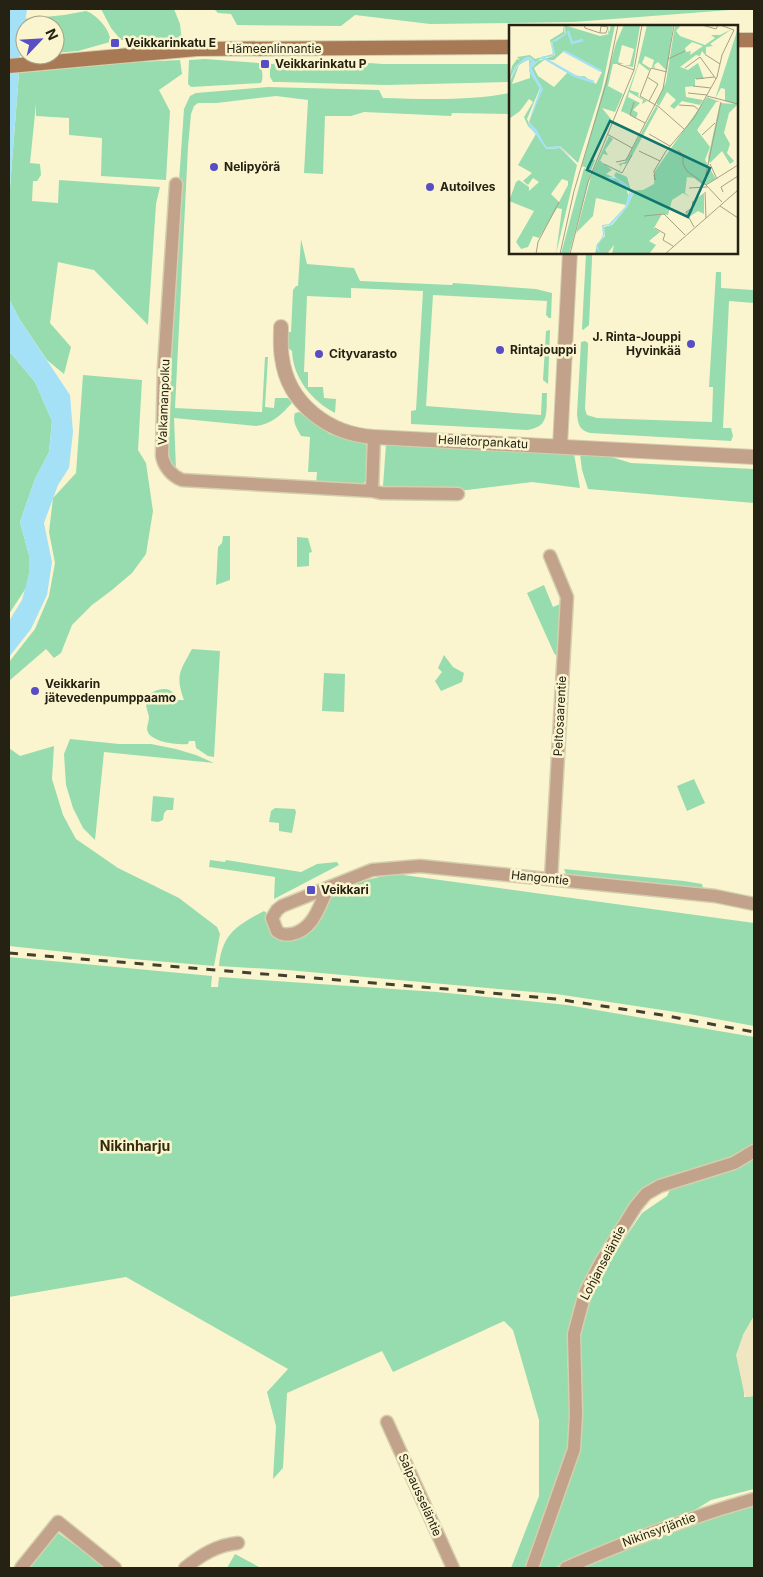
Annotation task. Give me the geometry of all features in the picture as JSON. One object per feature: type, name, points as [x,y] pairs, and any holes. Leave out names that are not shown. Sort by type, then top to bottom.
[{"type":"main road","points":[[738,40],[754,40]]},
{"type":"main road","name":"Hämeenlinnantie","points":[[9,66],[197,49],[509,47]]},
{"type":"street","name":"Valkamanpolku","points":[[176,184],[164,367],[162,456],[163,463],[176,478],[182,480],[381,493],[458,494]]},
{"type":"street","points":[[560,446],[570,254]]},
{"type":"street","name":"Helletorpankatu","points":[[281,327],[282,358],[286,375],[297,397],[305,407],[327,424],[351,433],[374,437],[754,457]]},
{"type":"street","points":[[372,491],[374,437]]},
{"type":"street","name":"Peltosaarentie","points":[[550,556],[568,597],[551,879]]},
{"type":"street","name":"Hangontie","points":[[328,888],[372,870],[420,866],[715,896],[754,904]]},
{"type":"street","name":"Lohjanseläntie","points":[[532,1568],[574,1449],[576,1415],[574,1334],[585,1293],[636,1206],[646,1194],[660,1186],[734,1163],[754,1151]]},
{"type":"street","name":"Salpausseläntie","points":[[387,1422],[453,1568]]},
{"type":"street","name":"Nikinsyrjäntie","points":[[566,1568],[619,1545],[683,1521],[754,1499]]},
{"type":"street","points":[[21,1568],[58,1522],[115,1568]]},
{"type":"street","points":[[185,1568],[200,1556],[223,1545],[238,1543]]},
{"type":"green space","points":[[101,9],[174,9],[180,24],[182,42],[121,40],[111,28]]},
{"type":"green space","points":[[214,9],[743,9],[574,22],[430,24],[355,15],[341,26],[237,25],[231,14],[218,13]]},
{"type":"green space","points":[[86,11],[90,13],[106,28],[110,42],[78,51],[65,52],[64,15]]},
{"type":"green space","points":[[205,59],[259,63],[262,73],[261,83],[191,87],[188,84],[189,60]]},
{"type":"green space","points":[[180,60],[182,74],[159,90],[170,111],[166,180],[101,176],[102,138],[69,135],[69,118],[36,116],[36,104],[30,163],[40,164],[41,175],[37,181],[33,181],[32,201],[58,203],[59,180],[160,187],[156,204],[148,325],[94,270],[58,262],[50,323],[71,347],[64,374],[47,360],[20,320],[9,299],[9,200],[19,73]]},
{"type":"green space","points":[[341,61],[383,64],[509,64],[509,82],[386,85],[273,82],[270,77],[270,64]]},
{"type":"green space","points":[[268,87],[379,90],[383,98],[463,98],[509,93],[509,114],[452,113],[451,116],[364,112],[351,116],[325,116],[323,174],[304,173],[308,100],[276,96],[217,103],[198,103],[194,106],[191,114],[188,147],[175,408],[262,412],[265,357],[268,357],[265,407],[274,408],[275,398],[288,398],[292,403],[276,418],[256,426],[174,418],[175,471],[166,461],[175,239],[184,109],[190,96],[196,93]]},
{"type":"green space","points":[[301,239],[307,264],[354,268],[360,281],[452,285],[453,283],[536,289],[552,293],[551,318],[546,315],[547,301],[433,295],[426,406],[541,415],[542,393],[547,393],[545,418],[540,426],[527,430],[411,424],[411,411],[416,410],[423,291],[351,288],[351,298],[307,296],[304,372],[308,372],[308,387],[323,387],[324,398],[336,399],[335,413],[319,402],[305,388],[296,370],[292,351],[286,346],[287,332],[291,332],[293,290],[298,286]]},
{"type":"green space","points":[[586,254],[592,254],[589,325],[582,329]]},
{"type":"green space","points":[[716,272],[721,272],[721,288],[754,290],[754,303],[729,301],[723,428],[731,428],[733,436],[731,441],[590,433],[583,430],[579,424],[577,414],[581,342],[585,341],[588,343],[585,409],[587,415],[597,418],[712,422],[713,387],[709,387]]},
{"type":"green space","points":[[550,330],[548,384],[543,380],[546,331]]},
{"type":"green space","points":[[9,351],[35,382],[52,421],[49,452],[35,479],[20,522],[29,555],[29,574],[26,588],[9,614]]},
{"type":"green space","points":[[83,375],[142,380],[138,450],[146,463],[153,511],[146,554],[132,573],[92,605],[72,625],[61,653],[54,658],[46,649],[9,681],[9,662],[35,629],[49,596],[55,563],[49,532],[53,498],[76,473]]},
{"type":"green space","points":[[299,412],[330,434],[361,441],[368,446],[367,480],[360,486],[316,484],[317,472],[308,472],[310,437],[301,436],[295,422],[295,413]]},
{"type":"green space","points":[[386,444],[574,454],[580,488],[532,482],[467,490],[385,489],[383,486]]},
{"type":"green space","points":[[580,454],[605,455],[631,463],[754,469],[754,503],[588,489],[582,470]]},
{"type":"green space","points":[[223,536],[230,536],[230,580],[216,585],[218,547],[222,543]]},
{"type":"green space","points":[[297,537],[308,538],[312,552],[309,553],[309,566],[297,567]]},
{"type":"green space","points":[[544,585],[553,607],[560,604],[561,607],[558,658],[527,593]]},
{"type":"green space","points":[[192,649],[220,651],[214,757],[208,756],[196,748],[195,741],[189,741],[188,744],[164,742],[152,737],[147,729],[149,717],[146,703],[148,695],[154,691],[165,689],[173,693],[178,700],[184,700],[179,679],[184,663]]},
{"type":"green space","points":[[444,655],[453,667],[464,673],[462,682],[441,691],[435,681],[442,672],[438,668]]},
{"type":"green space","points":[[324,673],[345,674],[344,712],[322,711]]},
{"type":"green space","points":[[70,739],[119,744],[151,744],[196,755],[214,763],[104,752],[95,840],[83,828],[73,808],[66,785],[64,754]]},
{"type":"green space","points":[[54,746],[52,779],[63,815],[76,839],[118,868],[179,898],[217,927],[220,934],[214,966],[9,946],[9,748],[20,756]]},
{"type":"green space","points":[[694,779],[705,803],[687,811],[677,786]]},
{"type":"green space","points":[[153,796],[174,798],[173,810],[167,810],[164,813],[163,820],[158,822],[151,821]]},
{"type":"green space","points":[[275,808],[295,809],[292,833],[279,831],[279,823],[269,822],[271,811]]},
{"type":"green space","points":[[210,860],[225,862],[226,860],[301,872],[317,864],[337,862],[339,865],[274,899],[275,877],[209,867]]},
{"type":"green space","points":[[564,869],[684,881],[702,884],[703,889],[566,874]]},
{"type":"green space","points":[[396,874],[754,923],[754,1026],[556,994],[287,970],[219,966],[223,946],[227,938],[239,926],[264,911],[268,914],[267,921],[270,931],[287,935],[301,935],[313,930],[328,901],[339,890],[372,879]]},
{"type":"green space","points":[[9,957],[212,976],[211,987],[218,987],[219,977],[437,992],[567,1005],[754,1037],[754,1145],[744,1152],[720,1163],[657,1183],[585,1283],[573,1315],[567,1359],[571,1404],[568,1453],[528,1568],[511,1568],[539,1496],[539,1420],[513,1330],[504,1321],[393,1372],[382,1351],[287,1393],[283,1468],[273,1479],[276,1426],[267,1392],[288,1369],[126,1277],[9,1297]]},
{"type":"green space","points":[[754,1156],[754,1316],[743,1335],[744,1397],[754,1396],[754,1489],[711,1500],[690,1513],[554,1568],[539,1568],[538,1565],[572,1473],[579,1333],[593,1285],[642,1213],[667,1196],[672,1186]]},
{"type":"green space","points":[[754,1503],[754,1568],[576,1568],[634,1543]]},
{"type":"green space","points":[[57,1532],[107,1568],[27,1568]]},
{"type":"green space","points":[[235,1554],[261,1568],[227,1568]]},
{"type":"sand","points":[[754,1316],[754,1396],[745,1397],[736,1355],[743,1335]]},
{"type":"water","points":[[9,20],[15,20],[15,57],[9,57]]},
{"type":"water","points":[[19,73],[9,200],[9,74]]},
{"type":"water","points":[[9,299],[20,320],[70,395],[73,432],[69,468],[58,485],[44,523],[52,562],[47,595],[31,629],[9,657],[9,621],[22,600],[29,574],[29,555],[20,522],[35,479],[49,452],[52,421],[35,382],[9,351]]},
{"type":"waterway","points":[[9,59],[17,9]]},
{"type":"railway","points":[[9,953],[556,999],[662,1015],[754,1032]]},
{"type":"place","name":"Veikkarinkatu E","points":[[115,43]]},
{"type":"place","name":"Veikkarinkatu P","points":[[265,64]]},
{"type":"place","name":"Nelipyörä","points":[[214,167]]},
{"type":"place","name":"Autoilves","points":[[430,187]]},
{"type":"place","name":"J. Rinta-Jouppi Hyvinkää","points":[[691,344]]},
{"type":"place","name":"Rintajouppi","points":[[500,350]]},
{"type":"place","name":"Cityvarasto","points":[[319,354]]},
{"type":"place","name":"Veikkarin jätevedenpumppaamo","points":[[35,691]]},
{"type":"place","name":"Veikkari","points":[[311,890]]},
{"type":"district","name":"Nikinharju","points":[[135,1146]]}]
